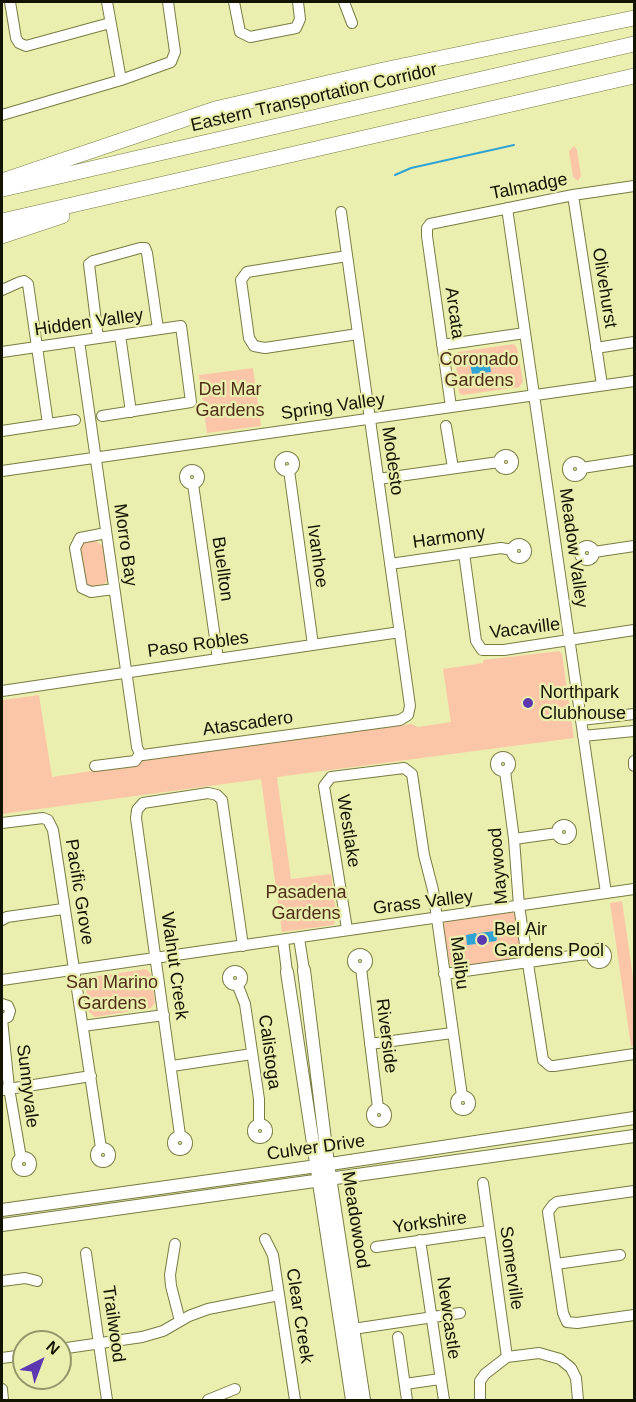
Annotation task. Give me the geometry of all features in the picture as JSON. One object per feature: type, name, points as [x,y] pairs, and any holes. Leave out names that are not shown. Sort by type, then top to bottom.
[{"type":"highway","points":[[2,181],[215,109],[388,69],[634,18]]},
{"type":"highway","name":"Eastern Transportation Corridor","points":[[2,190],[634,44]]},
{"type":"highway","points":[[2,220],[634,76]]},
{"type":"highway","points":[[596,85],[623,87],[634,85]]},
{"type":"highway","points":[[2,236],[165,184]]},
{"type":"main road","name":"Meadowood","points":[[304,973],[322,1165]]},
{"type":"main road","name":"Meadowood","points":[[288,975],[353,1329],[364,1401]]},
{"type":"main road","name":"Culver Drive","points":[[2,1210],[634,1118]]},
{"type":"main road","name":"Culver Drive","points":[[2,1225],[634,1136]]},
{"type":"main road","name":"Meadowood","points":[[325,1179],[352,1401]]},
{"type":"street","points":[[10,2],[16,38],[26,46],[110,23]]},
{"type":"street","points":[[107,2],[121,80]]},
{"type":"street","points":[[2,116],[167,64],[173,59],[174,46],[168,2]]},
{"type":"street","points":[[234,2],[240,32],[250,38],[291,31],[296,28],[300,19],[298,2]]},
{"type":"street","points":[[344,2],[352,23]]},
{"type":"street","name":"Talmadge","points":[[430,224],[573,195],[634,186]]},
{"type":"street","name":"Olivehurst","points":[[573,195],[602,385]]},
{"type":"street","name":"Meadow Valley","points":[[507,208],[606,893]]},
{"type":"street","name":"Modesto","points":[[341,212],[410,706],[408,715]]},
{"type":"street","name":"Arcata","points":[[430,224],[427,236],[451,407]]},
{"type":"street","points":[[98,338],[89,264],[131,250],[145,248],[158,329]]},
{"type":"street","points":[[347,256],[252,270],[243,275],[241,280],[249,338],[254,346],[265,348],[358,334]]},
{"type":"street","points":[[2,290],[24,281],[28,284],[48,424]]},
{"type":"street","name":"Hidden Valley","points":[[2,352],[181,326],[191,402],[131,412]]},
{"type":"street","points":[[442,345],[525,333]]},
{"type":"street","points":[[102,416],[131,412],[120,335]]},
{"type":"street","name":"Morro Bay","points":[[79,341],[137,747],[140,754]]},
{"type":"street","points":[[596,348],[634,342]]},
{"type":"street","name":"Spring Valley","points":[[2,471],[634,381]]},
{"type":"street","points":[[2,431],[75,420]]},
{"type":"street","points":[[446,426],[453,468]]},
{"type":"street","points":[[582,468],[634,460]]},
{"type":"street","points":[[378,480],[499,462]]},
{"type":"street","name":"Ivanhoe","points":[[289,470],[313,645]]},
{"type":"street","name":"Buellton","points":[[193,484],[218,659]]},
{"type":"street","points":[[106,533],[80,538],[75,544],[76,557],[82,588],[91,592],[114,589]]},
{"type":"street","points":[[594,552],[634,546]]},
{"type":"street","name":"Harmony","points":[[390,564],[501,548],[512,550]]},
{"type":"street","name":"Vacaville","points":[[464,553],[476,640],[482,650],[492,652],[634,630]]},
{"type":"street","name":"Paso Robles","points":[[2,688],[400,632]]},
{"type":"street","points":[[581,720],[634,714]]},
{"type":"street","name":"Atascadero","points":[[95,766],[135,761],[140,754],[400,720],[408,715]]},
{"type":"street","points":[[583,736],[629,731],[622,715]]},
{"type":"street","points":[[634,761],[634,766]]},
{"type":"street","name":"Malibu","points":[[368,772],[404,768],[412,774],[424,855],[433,890],[462,1096]]},
{"type":"street","name":"Maywood","points":[[505,771],[514,839],[519,906],[542,1055],[546,1063],[554,1066],[634,1054]]},
{"type":"street","name":"Westlake","points":[[347,929],[324,786],[331,777],[368,772]]},
{"type":"street","name":"Walnut Creek","points":[[180,1135],[136,818],[137,810],[143,803],[208,793],[217,795],[222,800],[243,946]]},
{"type":"street","name":"Pacific Grove","points":[[2,823],[37,818],[48,820],[53,830],[63,909],[75,969],[101,1148]]},
{"type":"street","points":[[514,839],[557,833]]},
{"type":"street","name":"Grass Valley","points":[[2,980],[634,889]]},
{"type":"street","points":[[2,920],[7,917],[63,909]]},
{"type":"street","name":"Meadowood","points":[[299,938],[304,973]]},
{"type":"street","name":"Meadowood","points":[[283,940],[288,975]]},
{"type":"street","points":[[444,974],[592,954]]},
{"type":"street","name":"Riverside","points":[[361,968],[378,1108]]},
{"type":"street","points":[[288,975],[304,973]]},
{"type":"street","name":"Calistoga","points":[[238,986],[245,1004],[259,1099],[259,1124]]},
{"type":"street","name":"Sunnyvale","points":[[2,1004],[8,1006],[10,1011],[8,1017],[2,1019],[5,1089],[21,1158]]},
{"type":"street","points":[[83,1026],[164,1015]]},
{"type":"street","points":[[370,1044],[452,1033]]},
{"type":"street","points":[[172,1066],[252,1054]]},
{"type":"street","points":[[5,1089],[91,1076]]},
{"type":"street","name":"Somerville","points":[[483,1184],[507,1357]]},
{"type":"street","points":[[634,1191],[553,1204],[548,1212],[564,1318],[571,1324],[634,1315]]},
{"type":"street","name":"Yorkshire","points":[[376,1247],[489,1231]]},
{"type":"street","name":"Clear Creek","points":[[265,1239],[273,1255],[295,1401]]},
{"type":"street","name":"Newcastle","points":[[420,1240],[444,1401]]},
{"type":"street","points":[[175,1244],[170,1275],[180,1321]]},
{"type":"street","name":"Trailwood","points":[[86,1253],[107,1401]]},
{"type":"street","points":[[556,1264],[620,1255]]},
{"type":"street","points":[[2,1281],[25,1278],[37,1281]]},
{"type":"street","points":[[72,1347],[142,1337],[164,1331],[180,1321],[218,1306],[279,1295]]},
{"type":"street","points":[[353,1329],[460,1313]]},
{"type":"street","points":[[398,1337],[407,1401]]},
{"type":"street","points":[[480,1401],[480,1382],[485,1374],[507,1357],[538,1353],[560,1359],[571,1368],[576,1378],[578,1401]]},
{"type":"street","points":[[405,1384],[440,1379]]},
{"type":"street","points":[[2,1389],[3,1401]]},
{"type":"street","points":[[208,1401],[235,1389]]},
{"type":"green space","points":[[574,146],[577,150],[581,176],[578,181],[573,177],[569,151]]},
{"type":"green space","name":"Coronado Gardens","points":[[514,344],[517,348],[523,382],[519,387],[463,395],[459,393],[455,356],[458,352]]},
{"type":"green space","name":"Del Mar Gardens","points":[[253,368],[261,426],[207,433],[199,375]]},
{"type":"green space","points":[[96,541],[103,546],[108,580],[103,585],[90,587],[86,584],[80,550],[83,542]]},
{"type":"green space","name":"Pasadena Gardens","points":[[559,651],[562,654],[574,738],[277,777],[291,879],[331,874],[337,919],[333,925],[282,932],[261,779],[2,814],[2,700],[39,695],[52,777],[137,764],[145,760],[412,724],[418,727],[451,722],[443,669],[483,663],[483,660]]},
{"type":"green space","points":[[622,901],[634,984],[634,1046],[631,1046],[610,903]]},
{"type":"green space","name":"Bel Air Gardens Pool","points":[[511,911],[516,915],[521,949],[519,955],[513,959],[454,967],[450,964],[442,928],[446,921]]},
{"type":"green space","name":"San Marino Gardens","points":[[146,969],[151,974],[155,1003],[151,1008],[95,1017],[89,1012],[85,982],[91,977]]},
{"type":"water","points":[[489,360],[491,372],[472,374],[470,362]]},
{"type":"water","points":[[495,931],[496,941],[467,945],[466,935],[476,933],[477,936],[479,933]]},
{"type":"waterway","points":[[395,175],[411,168],[514,145]]},
{"type":"place","name":"Northpark Clubhouse","points":[[528,703]]},
{"type":"place","name":"Bel Air Gardens Pool","points":[[482,940]]}]
